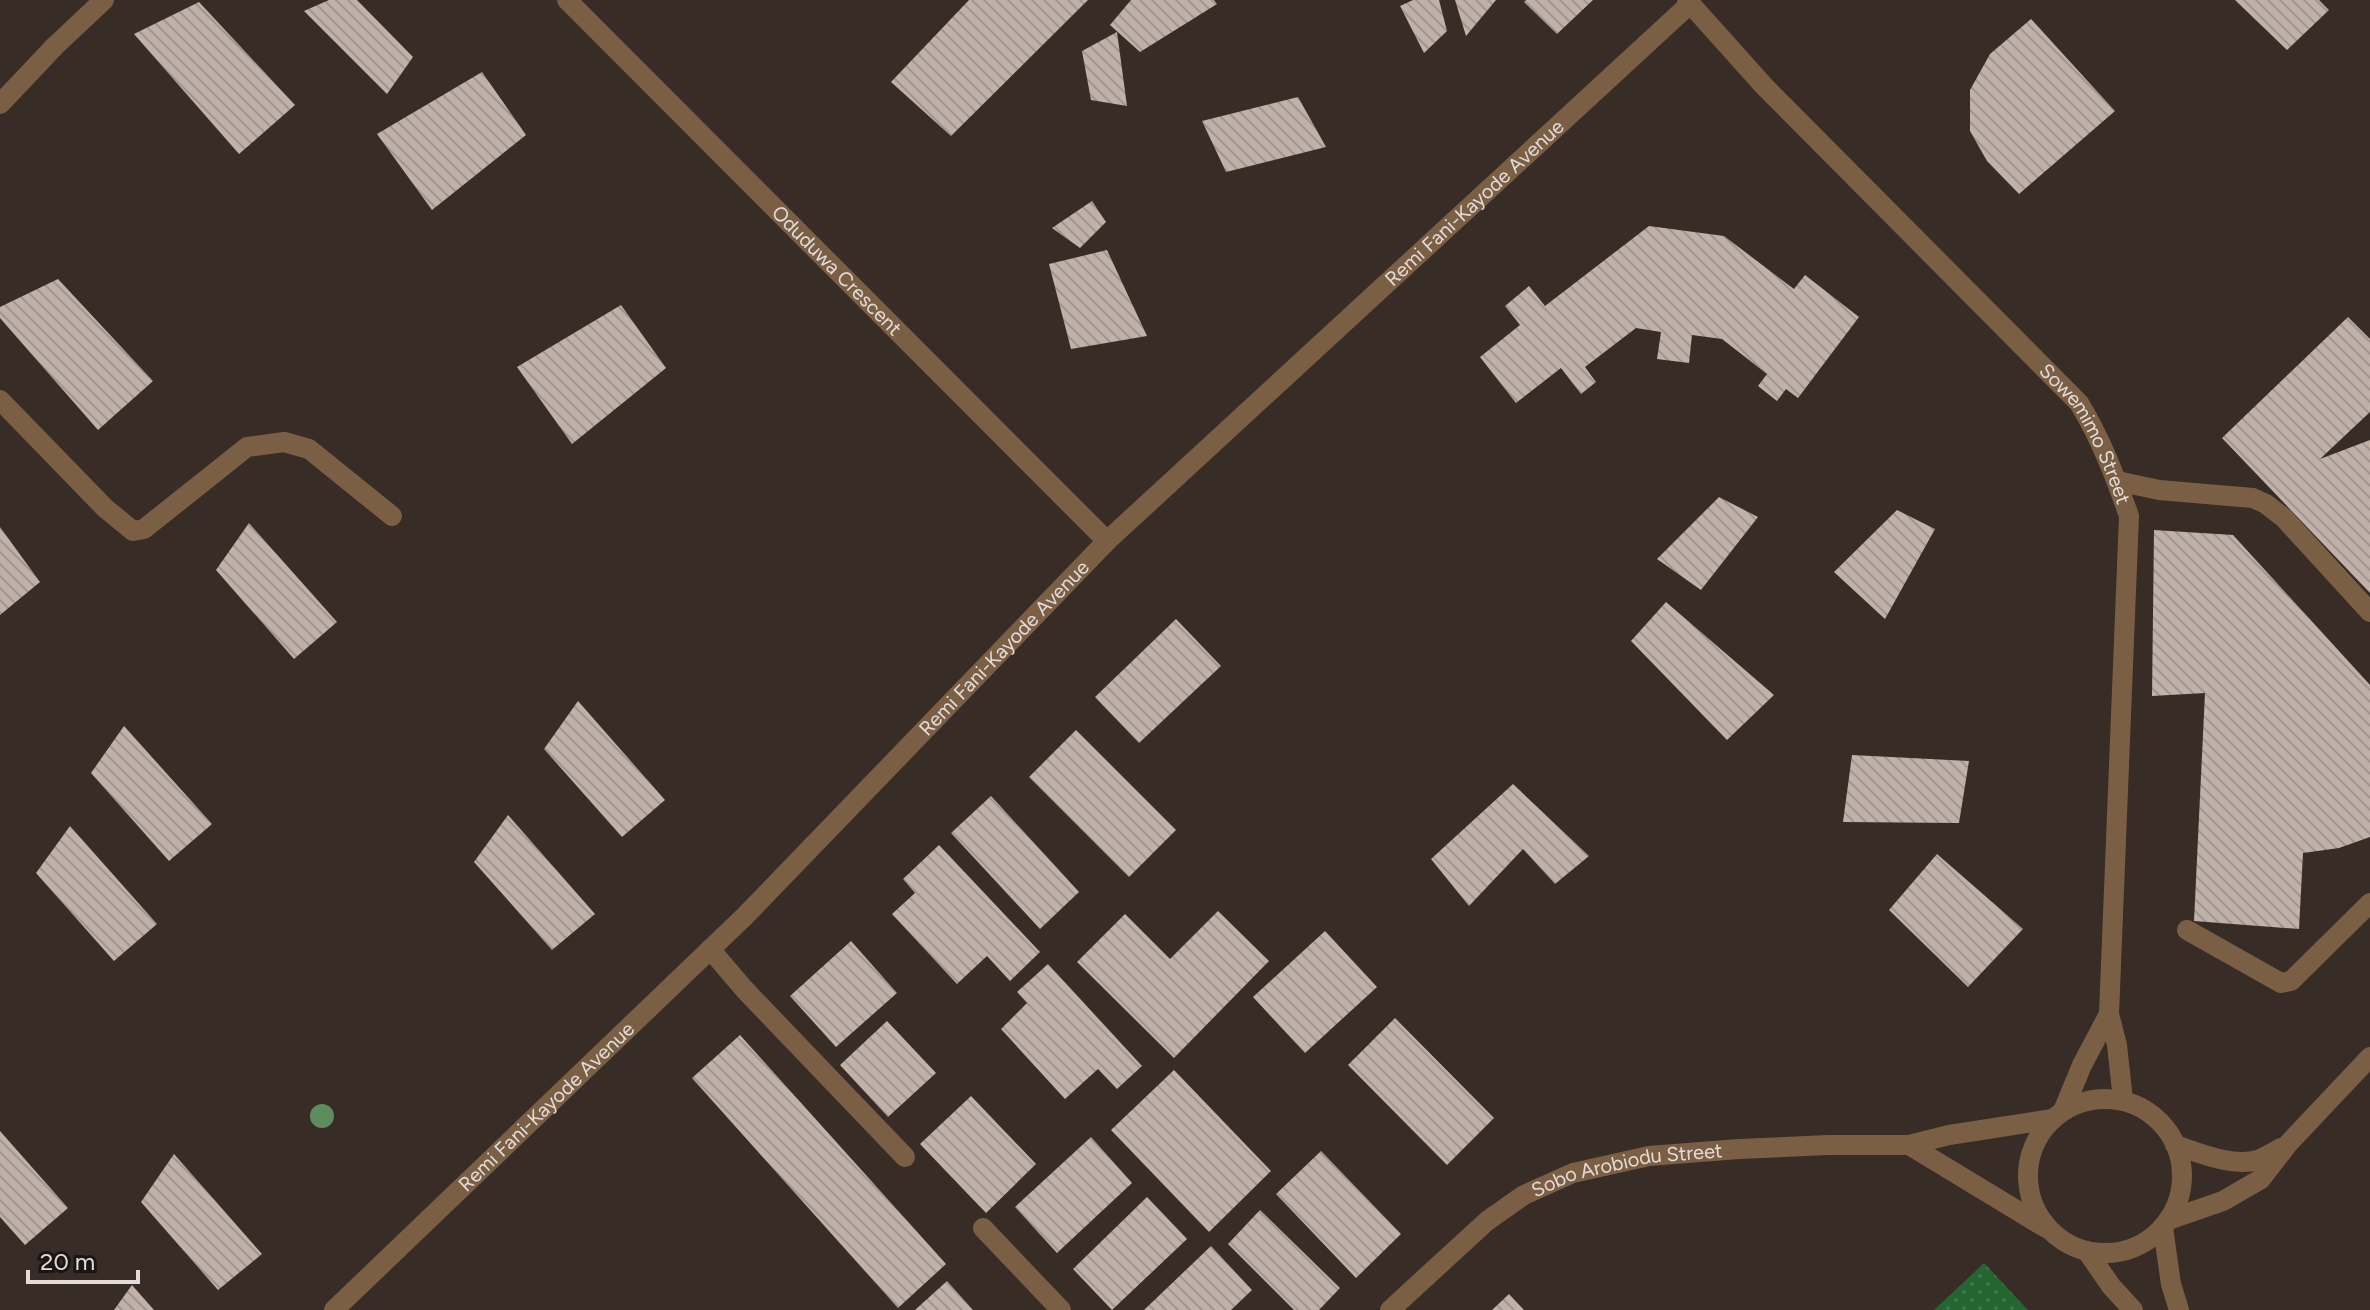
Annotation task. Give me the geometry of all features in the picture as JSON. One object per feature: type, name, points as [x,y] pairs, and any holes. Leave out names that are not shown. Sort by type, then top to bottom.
[{"type":"street","points":[[0,104],[104,0]]},
{"type":"street","name":"Oduduwa Crescent","points":[[567,0],[1107,541]]},
{"type":"street","name":"Remi Fani-Kayode Avenue","points":[[334,1310],[756,904],[1107,541],[1689,2]]},
{"type":"street","name":"Sowemimo Street","points":[[1689,2],[1764,86],[2079,403],[2097,431],[2117,481],[2129,516],[2109,1014],[2117,1045],[2123,1100]]},
{"type":"street","points":[[0,400],[105,508],[133,531],[144,529],[247,447],[284,442],[309,449],[392,516]]},
{"type":"street","points":[[2117,481],[2159,490],[2253,498],[2266,504],[2284,518],[2370,612]]},
{"type":"street","points":[[2187,930],[2281,983],[2291,981],[2370,903]]},
{"type":"street","points":[[710,949],[745,990],[905,1157]]},
{"type":"street","name":"Sowemimo Street","points":[[2058,1115],[2109,1014]]},
{"type":"street","points":[[2165,1224],[2223,1201],[2261,1179],[2288,1144],[2370,1057]]},
{"type":"street","points":[[1909,1145],[2069,1244],[2087,1251],[2106,1253],[2144,1243],[2165,1224],[2179,1197],[2182,1171],[2175,1145],[2163,1125],[2144,1110],[2123,1100],[2100,1099],[2077,1103],[2058,1115],[2035,1143],[2029,1166],[2030,1190],[2038,1213],[2053,1232]]},
{"type":"street","name":"Sobo Arobiodu Street","points":[[1390,1310],[1487,1221],[1524,1195],[1573,1173],[1649,1156],[1828,1145],[1909,1145],[2058,1115]]},
{"type":"street","points":[[2175,1145],[2237,1161],[2258,1160],[2288,1144]]},
{"type":"street","points":[[2165,1224],[2171,1284],[2179,1310]]},
{"type":"street","points":[[983,1228],[1061,1310]]},
{"type":"street","points":[[2087,1251],[2111,1286],[2133,1310]]},
{"type":"green space","points":[[1984,1263],[2028,1310],[1934,1310]]},
{"type":"building","points":[[329,0],[357,0],[413,57],[387,94],[304,11]]},
{"type":"building","points":[[969,0],[1088,0],[951,136],[891,82]]},
{"type":"building","points":[[1131,0],[1214,0],[1217,4],[1140,52],[1110,25]]},
{"type":"building","points":[[1413,0],[1439,0],[1447,31],[1424,53],[1400,6]]},
{"type":"building","points":[[1455,0],[1496,0],[1466,36]]},
{"type":"building","points":[[1593,0],[1557,34],[1524,2]]},
{"type":"building","points":[[2235,0],[2319,0],[2329,10],[2287,50]]},
{"type":"building","points":[[199,2],[295,105],[239,154],[134,34]]},
{"type":"building","points":[[2031,19],[2115,111],[2019,194],[1987,161],[1970,131],[1970,90],[1990,54]]},
{"type":"building","points":[[1117,32],[1127,106],[1091,100],[1082,51]]},
{"type":"building","points":[[482,72],[526,135],[432,210],[377,134]]},
{"type":"building","points":[[1298,97],[1326,147],[1226,172],[1202,121]]},
{"type":"building","points":[[1092,201],[1106,222],[1080,248],[1052,228]]},
{"type":"building","points":[[1649,226],[1724,236],[1794,289],[1805,275],[1859,317],[1798,398],[1786,389],[1777,401],[1758,386],[1767,374],[1722,339],[1692,335],[1689,363],[1657,359],[1661,332],[1636,328],[1585,367],[1596,382],[1581,394],[1561,368],[1516,403],[1480,357],[1520,325],[1505,306],[1529,286],[1545,306]]},
{"type":"building","points":[[1107,250],[1147,336],[1071,349],[1049,264]]},
{"type":"building","points":[[58,279],[153,381],[98,430],[0,318],[0,307]]},
{"type":"building","points":[[621,305],[666,368],[572,444],[517,367]]},
{"type":"building","points":[[2348,317],[2370,339],[2370,412],[2320,459],[2370,440],[2370,593],[2222,438]]},
{"type":"building","points":[[1719,497],[1758,517],[1701,590],[1657,559]]},
{"type":"building","points":[[1897,510],[1935,529],[1885,619],[1834,572]]},
{"type":"building","points":[[249,523],[337,622],[294,659],[216,570]]},
{"type":"building","points":[[0,527],[40,582],[0,615]]},
{"type":"building","points":[[2154,530],[2233,535],[2370,685],[2370,837],[2339,848],[2303,853],[2299,929],[2194,921],[2205,693],[2152,696]]},
{"type":"building","points":[[1666,602],[1774,695],[1727,740],[1631,641]]},
{"type":"building","points":[[1176,619],[1221,666],[1139,743],[1095,697]]},
{"type":"building","points":[[578,701],[665,800],[622,837],[544,749]]},
{"type":"building","points":[[124,726],[212,824],[169,861],[91,773]]},
{"type":"building","points":[[1076,730],[1176,830],[1129,877],[1029,777]]},
{"type":"building","points":[[1852,755],[1969,761],[1959,823],[1843,822]]},
{"type":"building","points":[[1513,784],[1589,856],[1555,884],[1523,849],[1469,906],[1431,859]]},
{"type":"building","points":[[991,796],[1079,892],[1040,929],[951,833]]},
{"type":"building","points":[[508,815],[595,914],[552,950],[474,862]]},
{"type":"building","points":[[70,826],[157,924],[114,961],[36,873]]},
{"type":"building","points":[[939,845],[1040,952],[1010,981],[987,956],[957,984],[892,914],[915,893],[903,879]]},
{"type":"building","points":[[1937,854],[2023,929],[1968,987],[1889,910]]},
{"type":"building","points":[[1218,911],[1269,961],[1174,1058],[1077,962],[1125,914],[1170,959]]},
{"type":"building","points":[[1325,931],[1377,987],[1305,1053],[1253,997]]},
{"type":"building","points":[[851,941],[897,993],[836,1047],[790,996]]},
{"type":"building","points":[[1048,964],[1142,1066],[1117,1089],[1098,1069],[1065,1099],[1001,1029],[1027,1003],[1017,992]]},
{"type":"building","points":[[1395,1018],[1494,1118],[1447,1165],[1348,1065]]},
{"type":"building","points":[[887,1021],[936,1073],[888,1117],[840,1065]]},
{"type":"building","points":[[740,1035],[946,1264],[898,1308],[692,1078]]},
{"type":"building","points":[[1174,1070],[1271,1171],[1209,1232],[1111,1130]]},
{"type":"building","points":[[971,1096],[1036,1164],[986,1213],[920,1144]]},
{"type":"building","points":[[0,1131],[68,1208],[25,1245],[0,1217]]},
{"type":"building","points":[[1091,1137],[1132,1183],[1057,1253],[1015,1207]]},
{"type":"building","points":[[1321,1151],[1401,1234],[1356,1278],[1276,1194]]},
{"type":"building","points":[[174,1154],[262,1254],[218,1290],[141,1202]]},
{"type":"building","points":[[1147,1197],[1187,1239],[1112,1310],[1073,1269]]},
{"type":"building","points":[[1260,1210],[1340,1288],[1319,1310],[1294,1310],[1228,1244]]},
{"type":"building","points":[[1211,1246],[1252,1290],[1231,1310],[1144,1310]]},
{"type":"building","points":[[947,1281],[973,1310],[915,1310]]},
{"type":"building","points":[[132,1285],[154,1310],[114,1310]]},
{"type":"building","points":[[1509,1294],[1524,1310],[1492,1310]]}]
